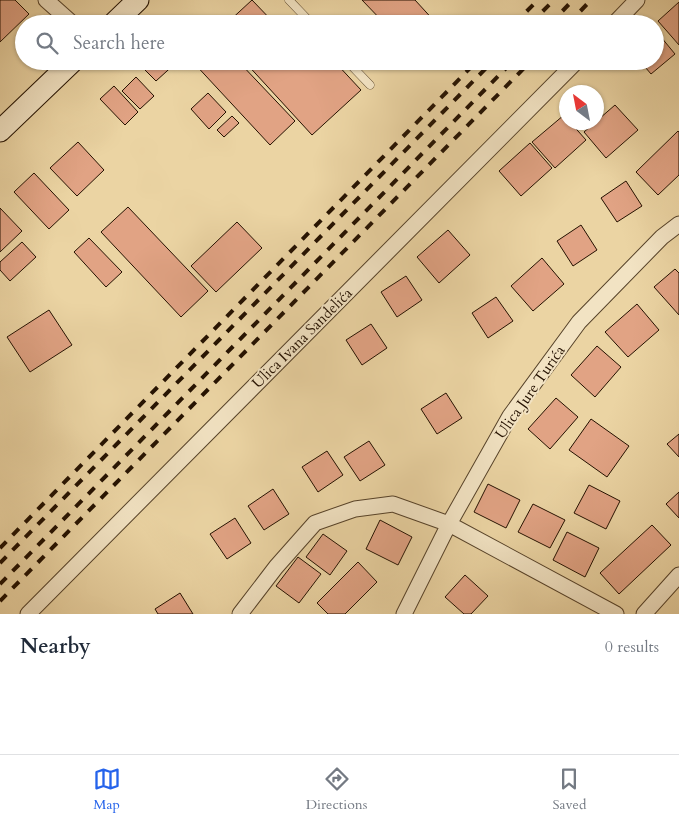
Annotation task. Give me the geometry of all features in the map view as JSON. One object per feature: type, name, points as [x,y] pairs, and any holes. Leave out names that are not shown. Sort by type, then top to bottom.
[{"type":"main road","points":[[122,15],[138,0]]},
{"type":"main road","points":[[0,131],[64,70]]},
{"type":"street","points":[[46,0],[63,15]]},
{"type":"street","points":[[623,15],[637,0]]},
{"type":"street","name":"Ulica Ivana Sandelića","points":[[28,614],[568,70]]},
{"type":"street","name":"Ulica Jure Turića","points":[[404,614],[449,524],[510,416],[579,322],[662,237],[679,224]]},
{"type":"street","points":[[240,614],[276,566],[315,523],[354,509],[393,504],[449,524],[616,614]]},
{"type":"street","points":[[644,614],[679,575]]},
{"type":"lane","points":[[289,0],[303,15]]},
{"type":"lane","points":[[356,70],[370,85]]},
{"type":"building","points":[[0,0],[15,0],[29,14],[15,15],[15,28],[0,42]]},
{"type":"building","points":[[252,0],[266,15],[236,15]]},
{"type":"building","points":[[362,0],[415,0],[429,15],[376,15]]},
{"type":"building","points":[[679,2],[679,45],[664,28],[664,16]]},
{"type":"building","points":[[664,41],[675,54],[664,63]]},
{"type":"building","points":[[145,70],[168,70],[156,81]]},
{"type":"building","points":[[200,70],[247,70],[295,121],[270,145]]},
{"type":"building","points":[[252,70],[342,70],[361,90],[312,135]]},
{"type":"building","points":[[648,70],[656,70],[651,74]]},
{"type":"building","points":[[136,77],[154,96],[140,109],[122,91]]},
{"type":"building","points":[[114,86],[138,112],[125,125],[100,99]]},
{"type":"building","points":[[208,93],[226,112],[209,129],[191,109]]},
{"type":"building","points":[[615,105],[638,130],[606,158],[584,132],[586,130],[604,130],[604,115]]},
{"type":"building","points":[[232,116],[239,123],[224,137],[217,130]]},
{"type":"building","points":[[559,119],[559,130],[577,130],[586,140],[555,168],[532,142]]},
{"type":"building","points":[[678,131],[679,175],[658,195],[636,172]]},
{"type":"building","points":[[78,142],[104,170],[77,196],[50,168]]},
{"type":"building","points":[[530,143],[552,168],[521,196],[499,171]]},
{"type":"building","points":[[34,173],[69,210],[49,229],[14,192]]},
{"type":"building","points":[[626,181],[642,206],[617,222],[601,198]]},
{"type":"building","points":[[128,207],[208,291],[181,317],[101,232]]},
{"type":"building","points":[[0,208],[22,231],[0,252]]},
{"type":"building","points":[[237,222],[262,248],[216,292],[191,266]]},
{"type":"building","points":[[581,225],[597,250],[573,266],[557,241]]},
{"type":"building","points":[[448,230],[470,255],[439,283],[417,257]]},
{"type":"building","points":[[89,238],[122,272],[106,287],[74,252]]},
{"type":"building","points":[[22,242],[36,257],[10,281],[0,270],[0,262]]},
{"type":"building","points":[[542,258],[564,284],[533,311],[511,286]]},
{"type":"building","points":[[675,269],[679,273],[679,315],[654,287]]},
{"type":"building","points":[[406,276],[422,300],[397,317],[381,292]]},
{"type":"building","points":[[496,297],[513,321],[488,338],[472,313]]},
{"type":"building","points":[[637,304],[659,330],[628,357],[605,332]]},
{"type":"building","points":[[49,310],[72,345],[30,372],[7,337]]},
{"type":"building","points":[[371,324],[387,348],[362,365],[346,340]]},
{"type":"building","points":[[597,346],[621,367],[595,397],[571,375]]},
{"type":"building","points":[[446,393],[462,418],[437,434],[421,409]]},
{"type":"building","points":[[556,398],[578,417],[550,449],[528,429]]},
{"type":"building","points":[[591,419],[629,446],[607,477],[569,450]]},
{"type":"building","points":[[679,434],[679,457],[667,444]]},
{"type":"building","points":[[369,441],[385,465],[360,481],[344,457]]},
{"type":"building","points":[[327,451],[343,475],[318,492],[302,467]]},
{"type":"building","points":[[488,484],[520,500],[506,528],[474,512]]},
{"type":"building","points":[[589,485],[620,501],[606,529],[574,513]]},
{"type":"building","points":[[273,489],[289,514],[264,530],[248,506]]},
{"type":"building","points":[[679,492],[679,518],[666,504]]},
{"type":"building","points":[[533,504],[565,520],[550,548],[518,532]]},
{"type":"building","points":[[235,518],[251,543],[227,559],[210,534]]},
{"type":"building","points":[[380,520],[412,537],[398,565],[366,549]]},
{"type":"building","points":[[652,525],[671,545],[619,594],[600,573]]},
{"type":"building","points":[[567,532],[599,548],[585,577],[553,560]]},
{"type":"building","points":[[323,534],[347,551],[330,575],[306,557]]},
{"type":"building","points":[[298,557],[321,574],[299,603],[276,586]]},
{"type":"building","points":[[358,562],[377,582],[345,614],[328,614],[317,603]]},
{"type":"building","points":[[465,575],[488,596],[471,614],[464,614],[445,597]]},
{"type":"building","points":[[180,593],[193,614],[158,614],[155,609]]},
{"type":"railway","points":[[523,15],[538,0]]},
{"type":"railway","points":[[539,15],[554,0]]},
{"type":"railway","points":[[559,15],[573,0]]},
{"type":"railway","points":[[577,15],[591,0]]},
{"type":"railway","points":[[0,548],[468,70]]},
{"type":"railway","points":[[0,563],[484,70]]},
{"type":"railway","points":[[0,584],[504,70]]},
{"type":"railway","points":[[0,601],[522,70]]}]
